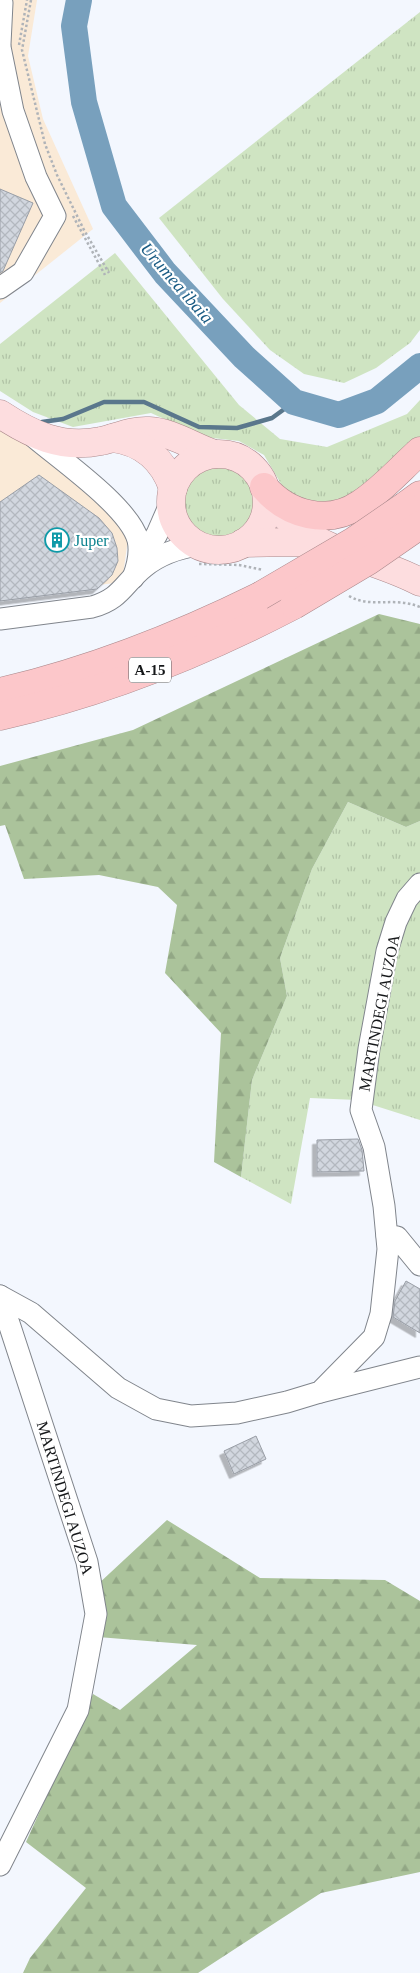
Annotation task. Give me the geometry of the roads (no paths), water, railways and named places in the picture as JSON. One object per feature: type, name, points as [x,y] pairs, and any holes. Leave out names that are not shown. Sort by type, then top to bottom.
[{"type":"highway","points":[[265,491],[281,503],[302,513],[325,516],[337,514],[360,504],[420,450]]},
{"type":"highway","name":"A-15","points":[[0,692],[93,666],[168,638],[260,596],[354,541],[415,509]]},
{"type":"highway","name":"A-15","points":[[0,716],[102,688],[177,661],[247,629],[294,605],[368,561],[415,509]]},
{"type":"main road","points":[[0,414],[28,432],[56,441],[70,443],[92,442],[137,431],[162,432],[214,454]]},
{"type":"main road","points":[[113,438],[134,443],[151,454],[165,469],[172,495],[174,518],[178,527],[190,540],[198,545],[216,550],[235,547],[244,543],[252,536],[264,517],[265,491]]},
{"type":"main road","points":[[172,495],[181,471],[188,464],[205,456],[227,454],[250,466],[259,475],[265,491],[296,525],[331,548]]},
{"type":"main road","points":[[244,543],[295,542],[331,548],[388,568],[420,582]]},
{"type":"main road","points":[[388,568],[420,567]]},
{"type":"street","points":[[0,3],[2,3],[0,45],[13,111],[36,177],[55,216],[23,272],[0,288]]},
{"type":"street","points":[[28,432],[122,511],[134,530],[138,541],[140,553],[135,571]]},
{"type":"street","points":[[0,619],[92,607],[104,604],[117,596],[135,571],[157,534],[172,495]]},
{"type":"street","points":[[135,571],[162,555],[198,545]]},
{"type":"street","name":"MARTINDEGI AUZOA","points":[[320,1392],[374,1337],[381,1314],[388,1249],[387,1236],[374,1147],[361,1110],[369,1049],[387,951],[396,922],[407,899],[420,884]]},
{"type":"street","points":[[387,1236],[397,1237],[420,1266]]},
{"type":"street","name":"MARTINDEGI AUZOA","points":[[0,1296],[31,1313],[118,1388],[156,1409],[191,1416],[237,1413],[420,1368]]},
{"type":"street","name":"MARTINDEGI AUZOA","points":[[0,1296],[88,1562],[96,1614],[78,1710],[0,1865]]},
{"type":"waterway","name":"Urumea ibaia","points":[[79,0],[74,26],[84,102],[114,206],[165,273],[244,357],[294,402],[339,415],[377,401],[420,366]]},
{"type":"waterway","points":[[42,422],[63,419],[104,402],[144,402],[199,427],[237,428],[272,418],[294,402]]},
{"type":"place","name":"Juper","points":[[57,540]]}]
